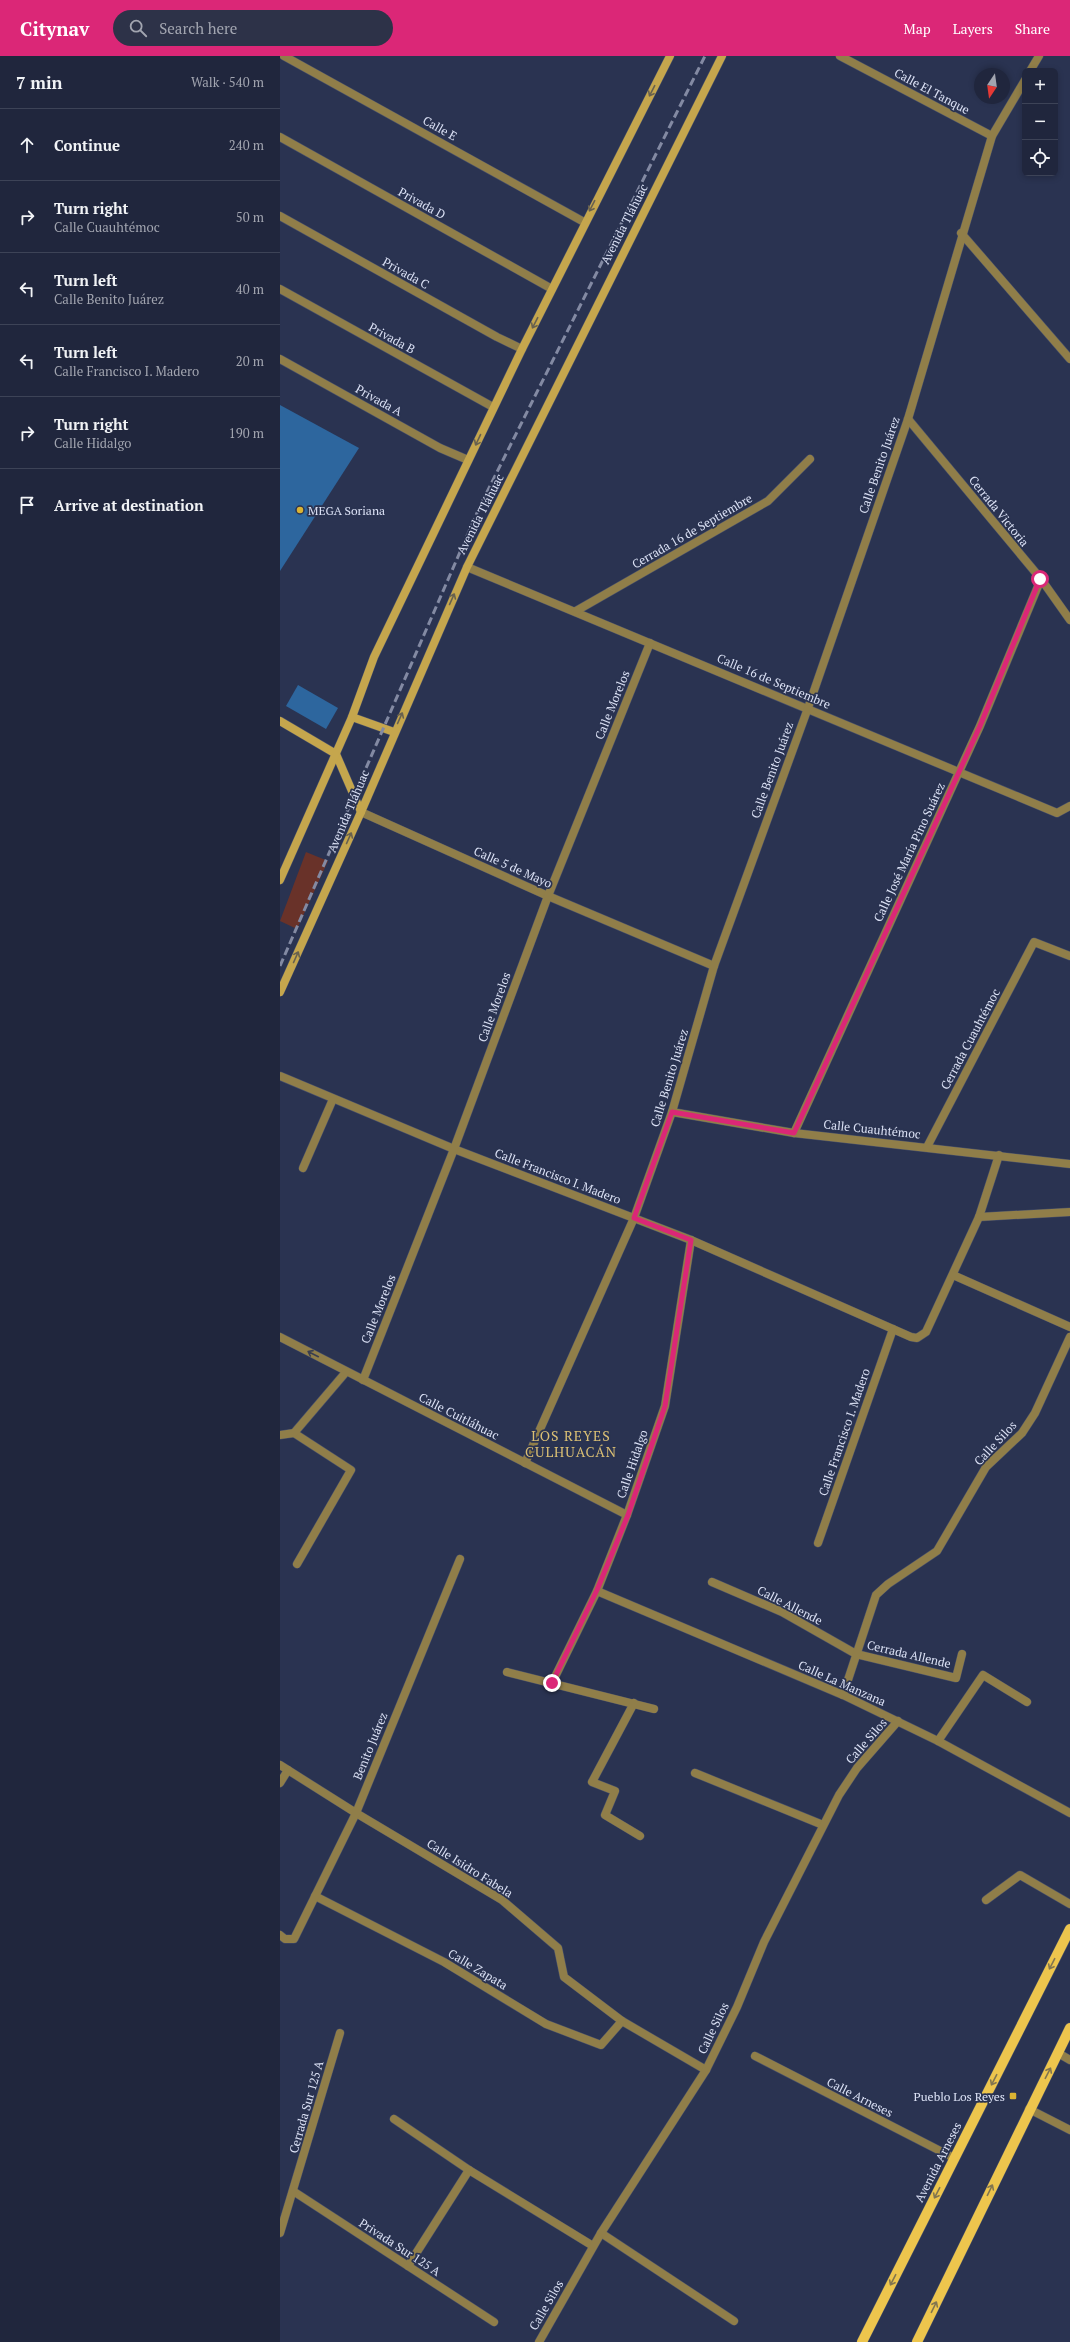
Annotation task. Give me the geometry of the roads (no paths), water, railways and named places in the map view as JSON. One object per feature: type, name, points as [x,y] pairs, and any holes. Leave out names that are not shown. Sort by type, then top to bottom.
[{"type":"main road","points":[[280,880],[352,717],[374,657],[493,407],[584,222],[670,56]]},
{"type":"main road","name":"Avenida Tláhuac","points":[[280,992],[361,812],[394,732],[467,567],[722,56]]},
{"type":"main road","points":[[352,717],[394,732]]},
{"type":"main road","points":[[280,721],[336,754],[361,812]]},
{"type":"main road","name":"Avenida Arneses","points":[[862,2342],[1070,1929]]},
{"type":"main road","points":[[917,2342],[1029,2109],[1070,2028]]},
{"type":"street","name":"Calle E","points":[[284,56],[584,222]]},
{"type":"street","name":"Calle El Tanque","points":[[840,56],[992,136]]},
{"type":"street","points":[[1032,68],[1039,56]]},
{"type":"street","name":"Calle Benito Juárez","points":[[525,1463],[634,1218],[672,1112],[714,966],[808,708],[908,419],[961,233],[992,136],[1022,85]]},
{"type":"street","name":"Privada D","points":[[280,137],[552,289]]},
{"type":"street","name":"Privada C","points":[[280,216],[497,337],[522,349]]},
{"type":"street","points":[[961,233],[1070,359]]},
{"type":"street","name":"Privada B","points":[[280,289],[493,407]]},
{"type":"street","name":"Privada A","points":[[280,359],[440,448],[468,460]]},
{"type":"street","name":"Cerrada Victoria","points":[[908,419],[1040,579],[1070,620]]},
{"type":"street","name":"Cerrada 16 de Septiembre","points":[[576,612],[768,501],[810,459]]},
{"type":"street","name":"Calle 16 de Septiembre","points":[[467,567],[1057,813],[1070,806]]},
{"type":"street","name":"Calle José María Pino Suárez","points":[[794,1133],[959,772],[1040,579]]},
{"type":"street","name":"Calle Morelos","points":[[363,1380],[454,1149],[548,896],[650,643]]},
{"type":"street","name":"Calle 5 de Mayo","points":[[361,812],[548,896],[714,966]]},
{"type":"street","name":"Cerrada Cuauhtémoc","points":[[927,1147],[1034,942],[1070,956]]},
{"type":"street","name":"Calle Francisco I. Madero","points":[[280,1076],[454,1149],[691,1240],[911,1337],[922,1336],[926,1332],[979,1217],[999,1155]]},
{"type":"street","points":[[303,1168],[333,1099]]},
{"type":"street","name":"Calle Cuauhtémoc","points":[[672,1112],[794,1133],[1070,1164]]},
{"type":"street","points":[[979,1217],[1070,1212]]},
{"type":"street","name":"Calle Hidalgo","points":[[552,1683],[597,1590],[628,1515],[665,1406],[691,1240]]},
{"type":"street","points":[[953,1275],[1070,1327]]},
{"type":"street","name":"Calle Francisco I. Madero","points":[[818,1543],[893,1329]]},
{"type":"street","name":"Calle Cuitláhuac","points":[[280,1337],[628,1515]]},
{"type":"street","name":"Calle Silos","points":[[843,1695],[876,1595],[888,1584],[937,1551],[986,1467],[1022,1433],[1035,1413],[1070,1337]]},
{"type":"street","points":[[280,1435],[294,1433],[346,1372]]},
{"type":"street","points":[[294,1433],[350,1470],[297,1564]]},
{"type":"street","name":"Benito Juárez","points":[[280,1935],[285,1939],[294,1939],[356,1813],[460,1559]]},
{"type":"street","name":"Calle Allende","points":[[712,1582],[782,1612],[856,1654]]},
{"type":"street","name":"Calle La Manzana","points":[[597,1590],[843,1695],[938,1741],[1070,1813]]},
{"type":"street","name":"Cerrada Allende","points":[[856,1654],[956,1678],[962,1654]]},
{"type":"street","points":[[507,1672],[654,1709]]},
{"type":"street","points":[[938,1741],[983,1675],[1027,1702]]},
{"type":"street","points":[[634,1703],[592,1782],[615,1791],[605,1815],[640,1836]]},
{"type":"street","name":"Calle Silos","points":[[539,2342],[601,2233],[706,2070],[737,2007],[764,1942],[839,1795],[857,1768],[898,1721]]},
{"type":"street","name":"Calle Isidro Fabela","points":[[280,1765],[356,1813],[502,1900],[558,1948],[564,1977],[622,2021],[706,2070]]},
{"type":"street","points":[[280,1783],[288,1770]]},
{"type":"street","points":[[695,1773],[823,1825]]},
{"type":"street","points":[[986,1900],[1020,1875],[1070,1904]]},
{"type":"street","name":"Calle Zapata","points":[[315,1896],[444,1962],[546,2024],[601,2045],[622,2021]]},
{"type":"street","name":"Cerrada Sur 125 A","points":[[280,2233],[340,2033]]},
{"type":"street","points":[[1058,2053],[1070,2060]]},
{"type":"street","name":"Calle Arneses","points":[[754,2056],[954,2158]]},
{"type":"street","points":[[1029,2109],[1070,2130]]},
{"type":"street","points":[[394,2119],[469,2170],[594,2246]]},
{"type":"street","points":[[408,2266],[469,2170]]},
{"type":"street","name":"Privada Sur 125 A","points":[[293,2191],[494,2322]]},
{"type":"street","points":[[601,2233],[734,2321]]},
{"type":"railway","points":[[280,966],[480,506],[705,56]]},
{"type":"place","name":"MEGA Soriana","points":[[300,510]]},
{"type":"place","name":"Pueblo Los Reyes","points":[[1013,2096]]},
{"type":"district","name":"LOS REYES CULHUACÁN","points":[[571,1444]]}]
